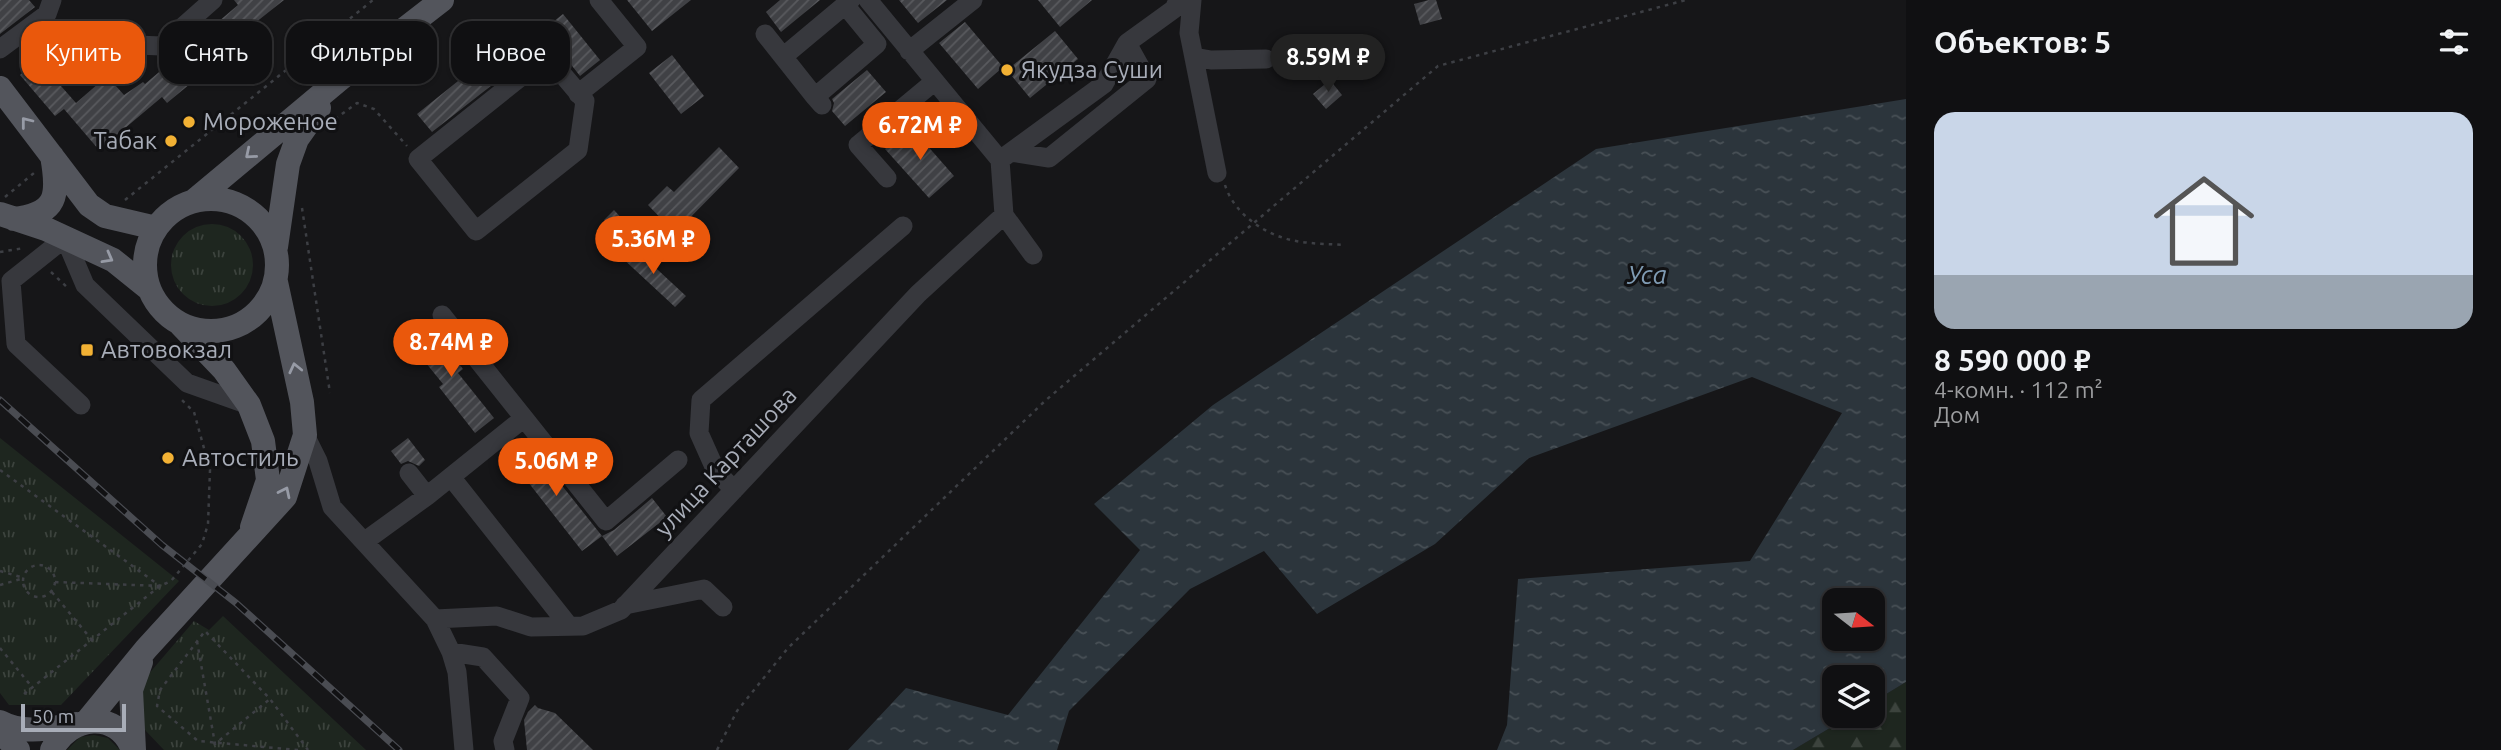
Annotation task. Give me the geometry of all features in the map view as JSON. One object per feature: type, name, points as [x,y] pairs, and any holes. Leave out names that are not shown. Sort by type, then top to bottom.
[{"type":"main road","points":[[415,21],[442,0]]},
{"type":"main road","points":[[195,200],[334,84]]},
{"type":"main road","points":[[275,247],[288,164],[297,139],[336,84]]},
{"type":"main road","points":[[0,88],[89,205],[105,216],[156,228]]},
{"type":"main road","points":[[5,211],[31,217],[46,208],[55,195],[52,155]]},
{"type":"main road","points":[[180,324],[199,331],[219,331],[238,326],[255,316],[268,300],[276,282],[278,264],[275,247],[267,228],[260,220],[236,203],[216,198],[195,200],[167,215],[156,228],[147,247],[145,268],[149,289],[156,303],[224,370],[249,405],[263,441],[268,480],[248,539]]},
{"type":"main road","points":[[5,211],[113,260],[149,289]]},
{"type":"main road","points":[[52,750],[66,730],[82,723],[285,497],[305,435],[302,402],[276,282]]},
{"type":"main road","points":[[134,750],[131,690],[146,649]]},
{"type":"main road","points":[[0,722],[6,726],[35,730],[100,722],[123,733],[134,750]]},
{"type":"main road","points":[[0,731],[18,750]]},
{"type":"street","points":[[38,21],[47,14],[52,0]]},
{"type":"street","points":[[145,45],[161,46],[214,0]]},
{"type":"street","points":[[578,94],[637,47],[599,0]]},
{"type":"street","points":[[868,0],[981,136],[1006,156],[1049,158],[1147,79],[1126,43]]},
{"type":"street","points":[[909,51],[973,0]]},
{"type":"street","points":[[1006,156],[1104,84],[1126,43],[1174,9],[1178,0]]},
{"type":"street","points":[[1192,0],[1189,33],[1221,178]]},
{"type":"street","points":[[765,34],[819,101],[877,44],[848,3],[784,56]]},
{"type":"street","points":[[0,50],[21,34]]},
{"type":"street","points":[[547,56],[585,101],[578,150],[476,232],[418,159],[547,56]]},
{"type":"street","points":[[1194,57],[1211,60],[1266,59]]},
{"type":"street","points":[[887,178],[858,145],[935,81]]},
{"type":"street","points":[[1006,156],[1004,215],[1033,255]]},
{"type":"street","name":"улица Карташова","points":[[435,619],[497,616],[531,627],[583,626],[621,610],[918,294],[1004,215]]},
{"type":"street","points":[[734,490],[716,471],[699,433],[701,400],[904,226]]},
{"type":"street","points":[[81,405],[16,344],[6,280],[65,238],[85,285],[187,383],[249,405]]},
{"type":"street","points":[[442,315],[606,520],[678,460]]},
{"type":"street","points":[[365,541],[428,496],[524,418]]},
{"type":"street","points":[[305,435],[318,461],[332,507],[435,619],[451,652],[457,672],[463,743]]},
{"type":"street","points":[[409,474],[428,496]]},
{"type":"street","points":[[451,477],[569,626]]},
{"type":"street","points":[[625,605],[704,589],[723,607]]},
{"type":"street","points":[[451,652],[483,657],[520,698],[503,741],[505,750]]},
{"type":"path","points":[[118,206],[373,0]]},
{"type":"path","points":[[717,750],[737,711],[798,639],[1046,400],[1438,66],[1686,0]]},
{"type":"path","points":[[326,126],[357,103],[374,109],[418,159]]},
{"type":"path","points":[[5,211],[34,173]]},
{"type":"path","points":[[1221,178],[1229,196],[1253,224],[1293,241],[1345,245]]},
{"type":"path","points":[[302,205],[330,393]]},
{"type":"path","points":[[0,252],[26,247],[77,297]]},
{"type":"path","points":[[24,694],[160,586],[172,581],[202,544],[208,524],[210,470],[194,412],[175,393]]},
{"type":"path","points":[[0,470],[160,586]]},
{"type":"path","points":[[34,566],[44,566],[52,572],[55,582],[51,592],[42,597],[32,596],[25,588],[24,578],[34,566]]},
{"type":"path","points":[[0,571],[24,578]]},
{"type":"path","points":[[0,585],[24,578]]},
{"type":"path","points":[[55,582],[160,586]]},
{"type":"path","points":[[51,592],[92,640]]},
{"type":"path","points":[[298,750],[198,741],[157,706],[160,690],[205,631],[270,699],[308,750]]},
{"type":"path","points":[[197,641],[215,744]]},
{"type":"path","points":[[0,648],[32,687]]},
{"type":"path","points":[[215,744],[270,699]]},
{"type":"green space","points":[[212,224],[228,227],[241,236],[250,249],[253,265],[250,281],[241,294],[228,303],[212,306],[196,303],[183,294],[174,281],[171,265],[174,249],[183,236],[196,227]]},
{"type":"green space","points":[[0,438],[179,581],[61,705],[9,705],[0,693]]},
{"type":"green space","points":[[223,616],[366,750],[164,750],[145,730],[138,707],[141,683],[194,621],[209,630]]},
{"type":"green space","points":[[1906,682],[1906,750],[1793,750],[1830,728],[1885,728],[1885,695]]},
{"type":"green space","points":[[94,735],[108,738],[120,750],[67,750],[80,737]]},
{"type":"water","name":"Уса","points":[[1906,99],[1906,682],[1885,695],[1885,665],[1822,665],[1822,728],[1830,728],[1793,750],[1497,750],[1507,725],[1518,579],[1750,561],[1842,413],[1752,377],[1529,458],[1435,544],[1317,614],[1264,551],[1190,589],[1069,711],[1057,750],[848,750],[906,688],[1008,715],[1140,550],[1094,504],[1213,405],[1596,149]]},
{"type":"building","points":[[0,0],[29,0],[35,7],[0,34]]},
{"type":"building","points":[[234,0],[284,0],[257,21],[219,21],[238,5]]},
{"type":"building","points":[[627,0],[691,0],[652,31]]},
{"type":"building","points":[[780,0],[820,0],[781,32],[766,12]]},
{"type":"building","points":[[899,0],[947,0],[918,23]]},
{"type":"building","points":[[1038,0],[1092,0],[1060,27]]},
{"type":"building","points":[[1436,0],[1442,19],[1420,25],[1414,4]]},
{"type":"building","points":[[563,14],[569,21],[554,21]]},
{"type":"building","points":[[965,22],[1003,67],[978,89],[939,43]]},
{"type":"building","points":[[570,23],[600,60],[580,76],[570,63]]},
{"type":"building","points":[[1055,31],[1078,59],[1030,98],[1007,70]]},
{"type":"building","points":[[1357,38],[1377,44],[1370,64],[1350,58]]},
{"type":"building","points":[[672,55],[704,96],[681,114],[649,73]]},
{"type":"building","points":[[867,70],[886,92],[845,126],[832,111],[832,99]]},
{"type":"building","points":[[159,72],[159,84],[190,84],[167,103],[162,97],[99,150],[64,109],[55,116],[28,84],[59,84],[76,103],[98,84],[114,84],[124,95],[140,84],[145,84]]},
{"type":"building","points":[[1330,80],[1342,95],[1326,109],[1313,94]]},
{"type":"building","points":[[454,84],[493,84],[432,132],[417,114]]},
{"type":"building","points":[[911,127],[954,176],[929,198],[885,149]]},
{"type":"building","points":[[719,147],[739,168],[675,233],[648,205],[667,186],[674,192]]},
{"type":"building","points":[[614,210],[626,223],[616,233],[604,220]]},
{"type":"building","points":[[631,245],[686,296],[675,307],[620,256]]},
{"type":"building","points":[[428,325],[463,369],[458,373],[494,418],[475,433],[439,387],[443,384],[408,341]]},
{"type":"building","points":[[408,438],[425,460],[419,466],[408,461],[401,464],[391,451]]},
{"type":"building","points":[[529,444],[602,536],[582,551],[510,459]]},
{"type":"building","points":[[652,498],[667,517],[617,556],[602,536],[614,530]]},
{"type":"building","points":[[535,705],[555,713],[593,750],[527,750],[524,720]]},
{"type":"railway","points":[[0,400],[162,545],[236,603],[399,750]]},
{"type":"place","name":"Якудза Суши","points":[[1007,70]]},
{"type":"place","name":"Мороженое","points":[[189,122]]},
{"type":"place","name":"Табак","points":[[171,141]]},
{"type":"place","name":"Автовокзал","points":[[87,350]]},
{"type":"place","name":"Автостиль","points":[[168,458]]}]
